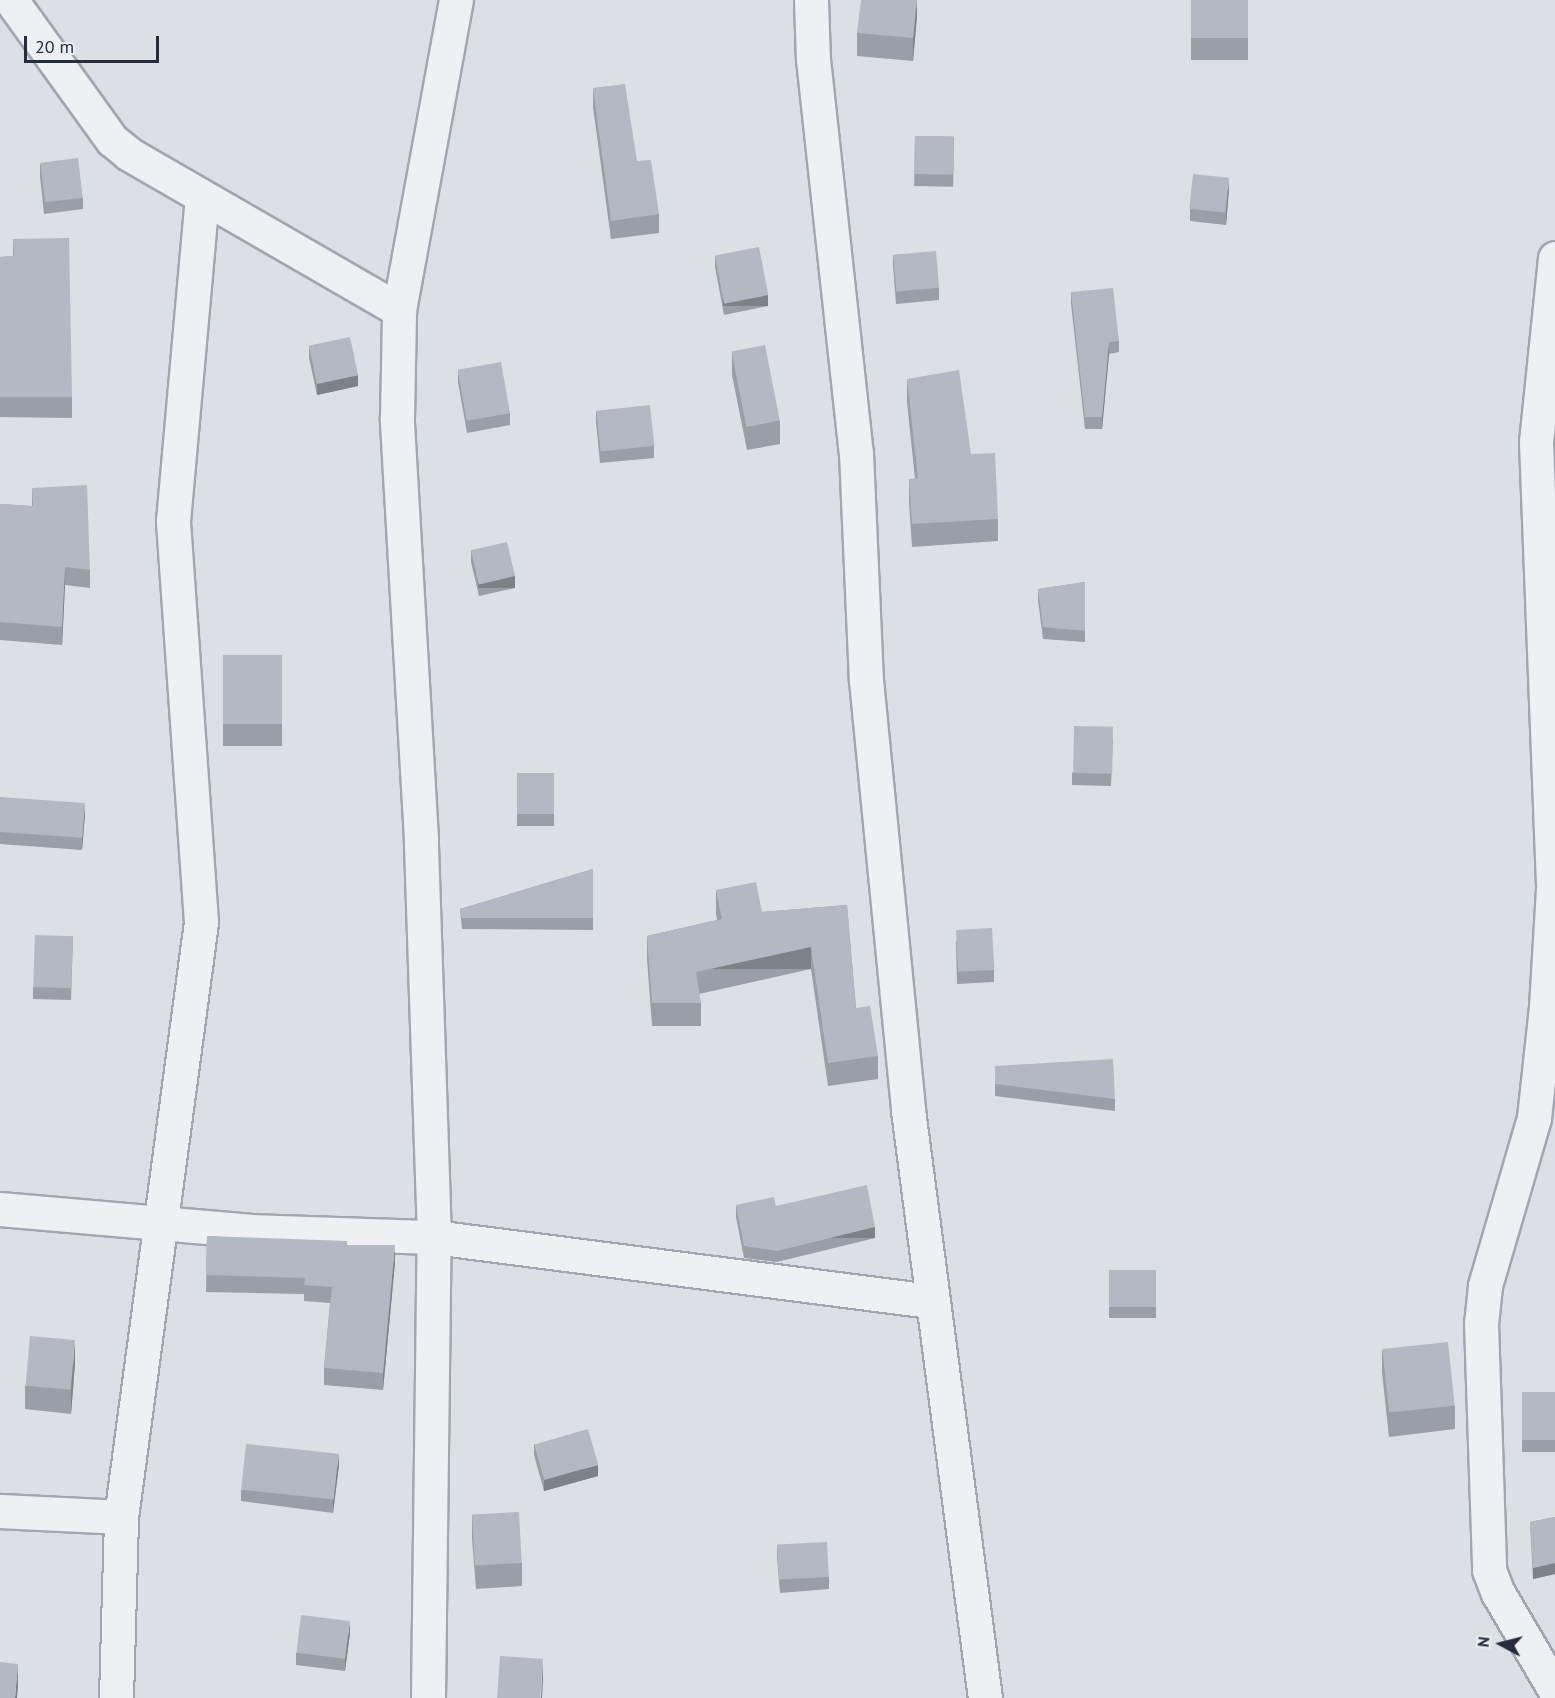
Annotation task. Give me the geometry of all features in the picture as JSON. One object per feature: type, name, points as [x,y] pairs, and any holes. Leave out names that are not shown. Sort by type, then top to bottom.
[{"type":"street","points":[[11,0],[112,140],[202,197],[399,310]]},
{"type":"street","points":[[428,1698],[434,1237],[421,839],[396,440],[399,310],[456,0]]},
{"type":"street","points":[[811,0],[813,59],[856,453],[866,680],[930,1301],[985,1698]]},
{"type":"street","points":[[116,1698],[122,1517],[158,1224],[201,922],[173,520],[202,197]]},
{"type":"street","points":[[1555,258],[1536,442],[1552,877],[1546,1007],[1534,1118],[1485,1287],[1481,1323],[1490,1570],[1498,1593],[1555,1690]]},
{"type":"street","points":[[0,1209],[158,1224],[434,1237],[930,1301]]},
{"type":"street","points":[[0,1511],[122,1517]]},
{"type":"building","points":[[861,0],[917,0],[913,38],[857,33]]},
{"type":"building","points":[[1191,0],[1248,0],[1248,38],[1191,38]]},
{"type":"building","points":[[625,84],[637,161],[651,160],[659,214],[611,221],[593,88]]},
{"type":"building","points":[[915,136],[954,137],[953,175],[914,174]]},
{"type":"building","points":[[78,158],[83,198],[45,202],[40,163]]},
{"type":"building","points":[[1193,174],[1229,178],[1225,213],[1189,209]]},
{"type":"building","points":[[69,238],[72,397],[0,397],[0,257],[14,256],[13,239]]},
{"type":"building","points":[[759,247],[768,295],[724,304],[715,256]]},
{"type":"building","points":[[936,251],[939,288],[896,292],[893,255]]},
{"type":"building","points":[[1113,288],[1119,341],[1109,342],[1102,417],[1085,417],[1071,292]]},
{"type":"building","points":[[350,337],[358,375],[317,384],[309,346]]},
{"type":"building","points":[[765,345],[780,421],[746,427],[732,351]]},
{"type":"building","points":[[501,362],[510,413],[467,421],[458,370]]},
{"type":"building","points":[[959,370],[971,454],[995,453],[998,519],[912,524],[909,479],[918,478],[907,379]]},
{"type":"building","points":[[650,405],[654,446],[601,451],[596,411]]},
{"type":"building","points":[[87,485],[90,570],[65,567],[62,627],[0,622],[0,504],[33,506],[32,488]]},
{"type":"building","points":[[507,542],[515,576],[479,584],[471,550]]},
{"type":"building","points":[[1085,582],[1085,631],[1043,627],[1038,589]]},
{"type":"building","points":[[223,655],[282,655],[282,724],[223,724]]},
{"type":"building","points":[[1074,726],[1113,727],[1112,774],[1073,773]]},
{"type":"building","points":[[517,773],[554,773],[554,814],[517,814]]},
{"type":"building","points":[[0,797],[85,803],[82,838],[0,832]]},
{"type":"building","points":[[593,869],[593,918],[462,918],[460,909]]},
{"type":"building","points":[[756,882],[762,912],[847,905],[856,1008],[870,1006],[878,1056],[828,1063],[811,947],[696,972],[701,1003],[652,1003],[647,936],[722,919],[716,890]]},
{"type":"building","points":[[992,928],[994,970],[958,972],[956,930]]},
{"type":"building","points":[[35,935],[73,936],[71,988],[33,987]]},
{"type":"building","points":[[1113,1059],[1115,1099],[995,1084],[995,1066]]},
{"type":"building","points":[[867,1185],[875,1227],[777,1251],[744,1246],[736,1205],[774,1197],[776,1206]]},
{"type":"building","points":[[207,1236],[347,1241],[347,1245],[395,1245],[383,1373],[324,1368],[332,1287],[304,1285],[305,1278],[206,1275]]},
{"type":"building","points":[[1109,1270],[1156,1270],[1156,1307],[1109,1307]]},
{"type":"building","points":[[30,1336],[75,1340],[70,1390],[26,1386]]},
{"type":"building","points":[[1448,1342],[1455,1406],[1389,1413],[1382,1349]]},
{"type":"building","points":[[1522,1392],[1555,1392],[1555,1440],[1522,1440]]},
{"type":"building","points":[[588,1429],[598,1465],[544,1480],[534,1444]]},
{"type":"building","points":[[246,1444],[338,1454],[334,1499],[241,1490]]},
{"type":"building","points":[[519,1512],[522,1563],[475,1565],[472,1514]]},
{"type":"building","points":[[1555,1517],[1555,1563],[1533,1568],[1530,1522]]},
{"type":"building","points":[[827,1542],[829,1577],[779,1580],[777,1545]]},
{"type":"building","points":[[301,1615],[350,1621],[345,1659],[296,1653]]},
{"type":"building","points":[[500,1656],[543,1659],[540,1698],[497,1698]]},
{"type":"building","points":[[0,1662],[18,1664],[15,1698],[0,1698]]}]
